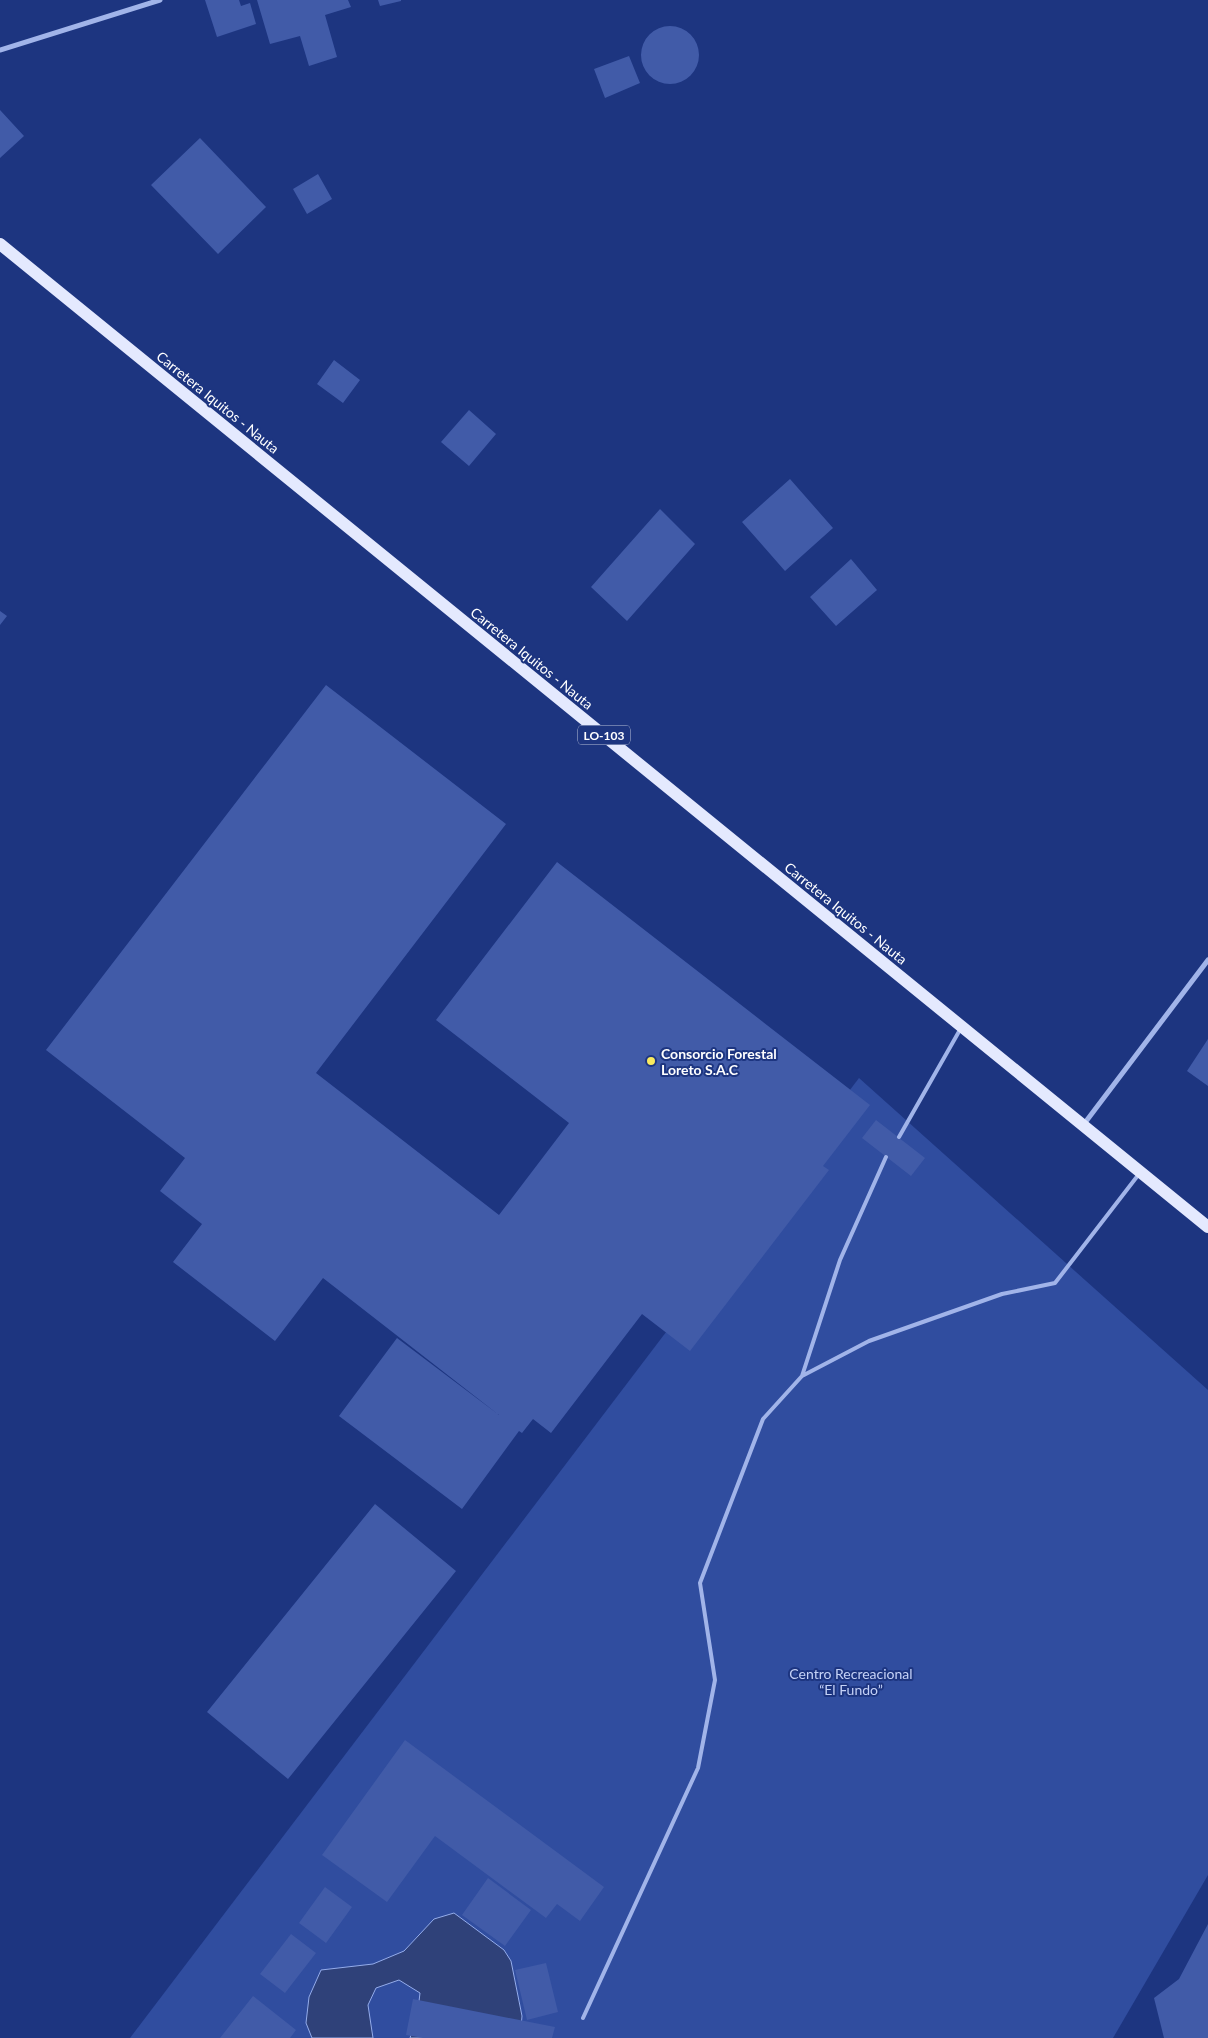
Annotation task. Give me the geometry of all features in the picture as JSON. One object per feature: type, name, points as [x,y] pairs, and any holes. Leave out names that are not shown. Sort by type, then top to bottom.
[{"type":"main road","name":"Carretera Iquitos - Nauta","points":[[0,244],[1208,1227]]},
{"type":"street","points":[[0,50],[160,0]]},
{"type":"street","points":[[1083,1125],[1208,960]]},
{"type":"lane","points":[[899,1137],[962,1026]]},
{"type":"lane","points":[[802,1376],[840,1260],[886,1156]]},
{"type":"lane","points":[[583,2018],[698,1768],[715,1680],[700,1583],[763,1419],[802,1376],[878,1338],[1002,1294],[1055,1284],[1141,1172]]},
{"type":"green space","name":"Centro Recreacional “El Fundo”","points":[[859,1078],[1208,1390],[1208,1875],[1113,2038],[130,2038]]},
{"type":"shaded area","points":[[454,1913],[504,1950],[511,1961],[522,2016],[520,2038],[410,2038],[417,2018],[420,1993],[399,1980],[376,1988],[368,2005],[373,2038],[312,2038],[306,2023],[309,1997],[321,1970],[373,1964],[404,1951],[434,1919]]},
{"type":"building","points":[[205,0],[239,0],[241,6],[250,3],[256,24],[217,37]]},
{"type":"building","points":[[257,0],[348,0],[351,7],[325,15],[337,57],[309,66],[300,36],[270,44]]},
{"type":"building","points":[[378,0],[401,0],[401,1],[380,6]]},
{"type":"building","points":[[664,26],[676,26],[691,34],[699,49],[699,61],[691,76],[676,84],[664,84],[649,76],[641,61],[641,49],[649,34]]},
{"type":"building","points":[[629,56],[640,83],[605,98],[594,69]]},
{"type":"building","points":[[0,110],[24,136],[0,158]]},
{"type":"building","points":[[200,138],[266,207],[218,254],[151,185]]},
{"type":"building","points":[[318,174],[332,199],[307,214],[293,189]]},
{"type":"building","points":[[334,360],[360,380],[343,403],[317,384]]},
{"type":"building","points":[[469,410],[496,434],[469,466],[441,442]]},
{"type":"building","points":[[790,479],[833,528],[785,571],[742,522]]},
{"type":"building","points":[[660,509],[695,544],[627,621],[591,587]]},
{"type":"building","points":[[851,559],[877,590],[836,626],[810,597]]},
{"type":"building","points":[[0,611],[7,616],[0,625]]},
{"type":"building","name":"Consorcio Forestal Loreto S.A.C","points":[[326,685],[506,824],[316,1073],[499,1215],[569,1123],[436,1020],[557,862],[870,1105],[823,1166],[829,1170],[690,1351],[642,1314],[551,1433],[533,1419],[522,1433],[519,1431],[462,1509],[339,1416],[397,1338],[499,1415],[323,1278],[275,1341],[173,1262],[202,1224],[160,1191],[185,1158],[46,1050]]},
{"type":"building","points":[[1208,1039],[1208,1086],[1187,1071]]},
{"type":"building","points":[[876,1120],[925,1158],[911,1176],[862,1138]]},
{"type":"building","points":[[375,1504],[456,1571],[288,1779],[207,1712]]},
{"type":"building","points":[[405,1740],[604,1887],[580,1921],[557,1904],[546,1918],[435,1836],[387,1902],[322,1855]]},
{"type":"building","points":[[488,1878],[531,1910],[505,1946],[462,1915]]},
{"type":"building","points":[[325,1887],[352,1907],[326,1943],[299,1923]]},
{"type":"building","points":[[1208,1924],[1208,2038],[1164,2038],[1154,1998],[1179,1979]]},
{"type":"building","points":[[291,1934],[316,1953],[285,1993],[260,1974]]},
{"type":"building","points":[[546,1963],[558,2012],[527,2020],[515,1970]]},
{"type":"building","points":[[253,1996],[296,2030],[290,2038],[220,2038]]},
{"type":"building","points":[[413,1999],[555,2027],[552,2038],[423,2038],[406,2035]]},
{"type":"place","name":"Consorcio Forestal Loreto S.A.C","points":[[651,1061]]}]
